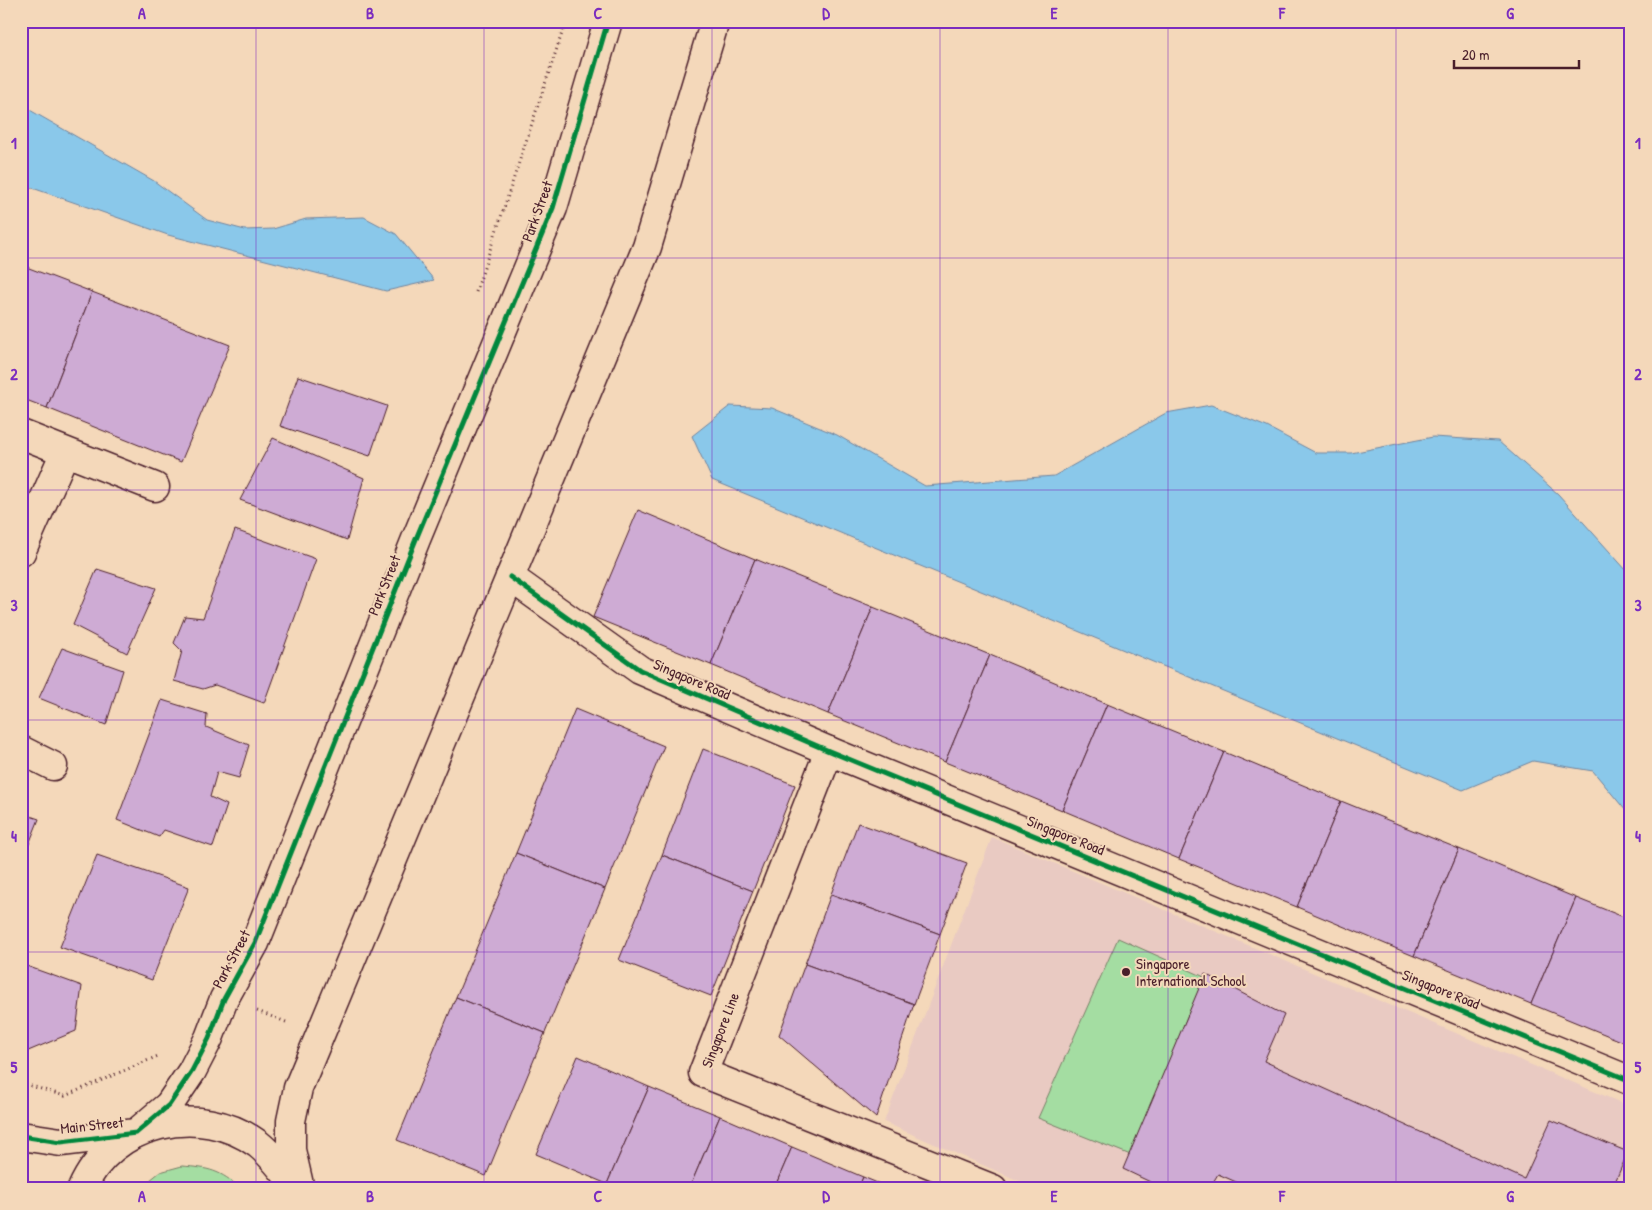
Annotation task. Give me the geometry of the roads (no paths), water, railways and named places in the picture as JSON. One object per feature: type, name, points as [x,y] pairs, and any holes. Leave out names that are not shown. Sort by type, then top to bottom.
[{"type":"street","name":"Park Street","points":[[136,1133],[169,1105],[192,1071],[209,1038],[224,999],[255,943],[416,539],[553,208],[608,21]]},
{"type":"street","points":[[298,1189],[291,1150],[292,1121],[298,1088],[647,247],[715,21]]},
{"type":"street","points":[[21,434],[155,487]]},
{"type":"street","points":[[21,552],[66,452]]},
{"type":"street","name":"Singapore Road","points":[[510,577],[640,670],[829,751],[1631,1081]]},
{"type":"street","points":[[21,750],[53,766]]},
{"type":"street","name":"Singapore Line","points":[[829,751],[703,1073],[993,1189]]},
{"type":"street","points":[[82,1189],[88,1176],[109,1151],[136,1133],[167,1122],[199,1121],[230,1129],[258,1144],[280,1166],[298,1189]]},
{"type":"street","name":"Main Street","points":[[21,1136],[61,1142],[136,1133]]},
{"type":"water","points":[[21,105],[154,181],[207,220],[245,230],[273,229],[306,219],[364,217],[396,234],[434,280],[386,291],[168,235],[21,184]]},
{"type":"water","points":[[1211,405],[1267,427],[1316,453],[1351,453],[1433,437],[1498,441],[1558,494],[1627,571],[1631,572],[1631,817],[1593,771],[1533,761],[1463,790],[712,480],[692,436],[730,406],[772,408],[837,435],[925,486],[1054,476],[1166,413]]},
{"type":"place","name":"Singapore International School","points":[[1126,972]]}]
